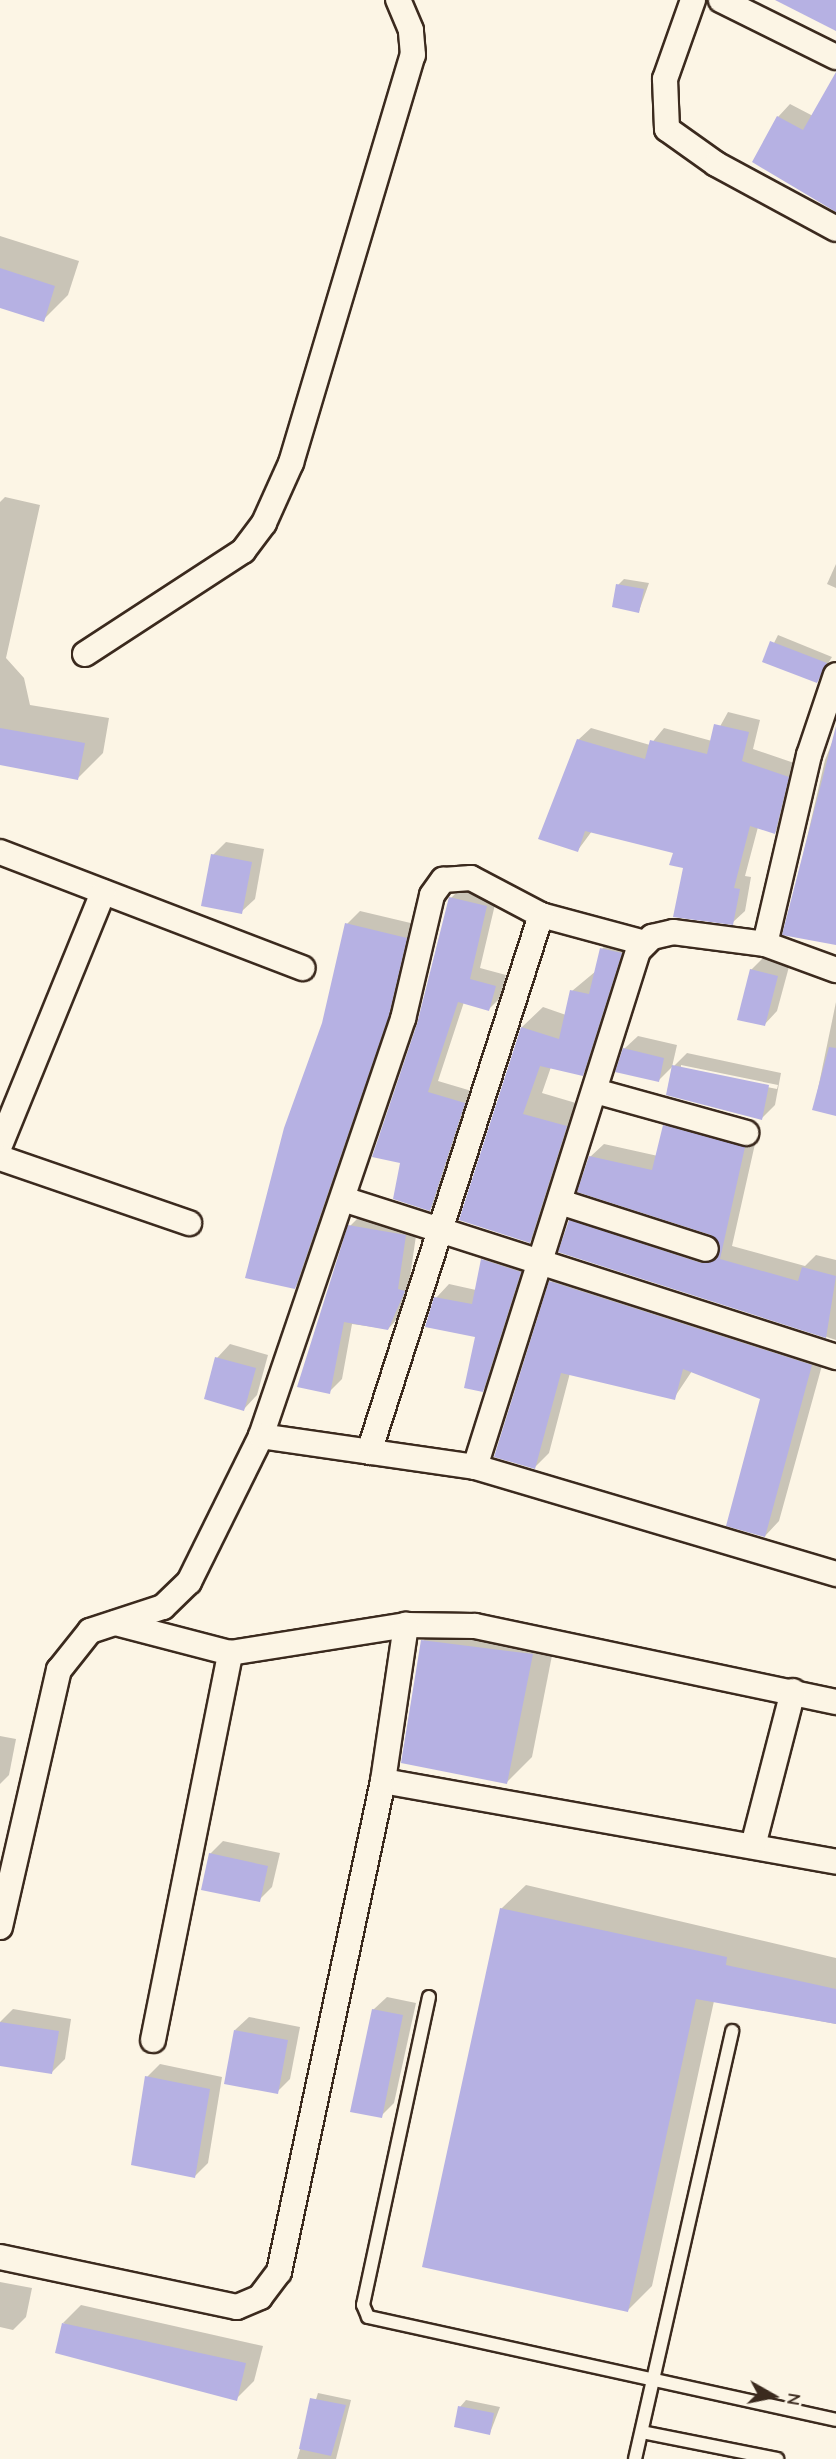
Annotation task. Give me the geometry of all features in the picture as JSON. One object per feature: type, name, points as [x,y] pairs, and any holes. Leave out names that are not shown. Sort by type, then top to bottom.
[{"type":"street","points":[[85,654],[243,551],[264,523],[291,463],[413,55],[411,30],[398,0]]},
{"type":"street","points":[[693,0],[665,79],[667,129],[716,164],[836,229]]},
{"type":"street","points":[[721,0],[836,57]]},
{"type":"street","points":[[765,944],[809,755],[836,674]]},
{"type":"street","points":[[0,852],[302,968]]},
{"type":"street","points":[[0,1927],[59,1670],[90,1631],[163,1607],[189,1582],[261,1436],[404,1019],[432,895],[443,880],[471,878],[541,915],[645,943],[673,932],[765,944],[836,970]]},
{"type":"street","points":[[0,1145],[103,892]]},
{"type":"street","points":[[369,1452],[437,1230],[541,915]]},
{"type":"street","points":[[475,1467],[645,943]]},
{"type":"street","points":[[595,1091],[746,1133]]},
{"type":"street","points":[[0,1158],[189,1223]]},
{"type":"street","points":[[343,1199],[836,1357]]},
{"type":"street","points":[[560,1202],[706,1249]]},
{"type":"street","points":[[261,1436],[475,1467],[836,1574]]},
{"type":"street","points":[[115,1623],[230,1653],[406,1625],[475,1626],[836,1702]]},
{"type":"street","points":[[0,2257],[190,2302],[237,2307],[260,2297],[279,2272],[383,1781],[406,1625]]},
{"type":"street","points":[[153,2040],[230,1653]]},
{"type":"street","points":[[753,1846],[793,1691]]},
{"type":"street","points":[[383,1781],[836,1862]]},
{"type":"lane","points":[[429,1997],[363,2305],[368,2317],[836,2420]]},
{"type":"lane","points":[[635,2459],[732,2031]]},
{"type":"lane","points":[[642,2432],[777,2459]]},
{"type":"building","points":[[775,0],[836,0],[836,31]]},
{"type":"building","points":[[836,72],[836,212],[752,162],[777,116],[803,130]]},
{"type":"building","points":[[0,268],[55,286],[44,322],[0,308]]},
{"type":"building","points":[[616,584],[644,589],[639,613],[612,607]]},
{"type":"building","points":[[770,641],[827,663],[817,683],[762,662]]},
{"type":"building","points":[[714,724],[749,732],[742,761],[789,777],[775,834],[750,826],[734,888],[740,889],[733,925],[673,917],[683,868],[669,865],[673,853],[585,831],[578,852],[538,839],[577,739],[645,759],[650,740],[707,754]]},
{"type":"building","points":[[836,726],[836,945],[782,935]]},
{"type":"building","points":[[0,728],[85,743],[78,780],[0,765]]},
{"type":"building","points":[[211,854],[252,862],[242,914],[201,906]]},
{"type":"building","points":[[449,897],[487,906],[470,979],[496,986],[489,1011],[458,1002],[428,1092],[465,1103],[430,1211],[393,1199],[400,1163],[372,1157],[417,1024]]},
{"type":"building","points":[[345,923],[407,938],[389,1015],[295,1289],[245,1278],[284,1128],[322,1023]]},
{"type":"building","points":[[600,948],[622,953],[583,1076],[540,1066],[523,1114],[567,1126],[530,1243],[459,1220],[521,1027],[559,1039],[570,990],[589,994]]},
{"type":"building","points":[[750,969],[778,976],[765,1026],[737,1020]]},
{"type":"building","points":[[829,1047],[836,1048],[836,1116],[812,1110]]},
{"type":"building","points":[[623,1048],[664,1058],[659,1082],[615,1072]]},
{"type":"building","points":[[672,1065],[769,1085],[762,1120],[666,1095]]},
{"type":"building","points":[[663,1125],[745,1147],[720,1259],[798,1281],[802,1267],[836,1276],[826,1338],[558,1252],[569,1220],[701,1263],[716,1260],[720,1245],[711,1235],[577,1192],[589,1156],[652,1170]]},
{"type":"building","points":[[348,1225],[406,1235],[398,1289],[405,1291],[388,1330],[344,1322],[330,1394],[297,1387]]},
{"type":"building","points":[[481,1259],[521,1272],[483,1392],[464,1388],[475,1337],[425,1327],[434,1297],[472,1304]]},
{"type":"building","points":[[549,1281],[812,1365],[765,1537],[726,1526],[760,1399],[683,1369],[675,1400],[561,1373],[535,1469],[494,1457]]},
{"type":"building","points":[[215,1357],[256,1368],[244,1411],[204,1399]]},
{"type":"building","points":[[421,1640],[533,1654],[507,1784],[401,1763]]},
{"type":"building","points":[[209,1853],[268,1866],[260,1902],[201,1890]]},
{"type":"building","points":[[500,1908],[727,1957],[726,1965],[836,1989],[836,2024],[696,1999],[628,2312],[422,2267]]},
{"type":"building","points":[[372,2009],[403,2015],[382,2118],[350,2112]]},
{"type":"building","points":[[0,2022],[59,2031],[52,2074],[0,2066]]},
{"type":"building","points":[[234,2030],[288,2040],[278,2094],[224,2084]]},
{"type":"building","points":[[145,2076],[210,2089],[195,2178],[131,2165]]},
{"type":"building","points":[[62,2323],[246,2363],[237,2401],[55,2353]]},
{"type":"building","points":[[310,2398],[346,2405],[331,2456],[299,2449]]},
{"type":"building","points":[[458,2406],[494,2413],[490,2435],[454,2427]]}]
